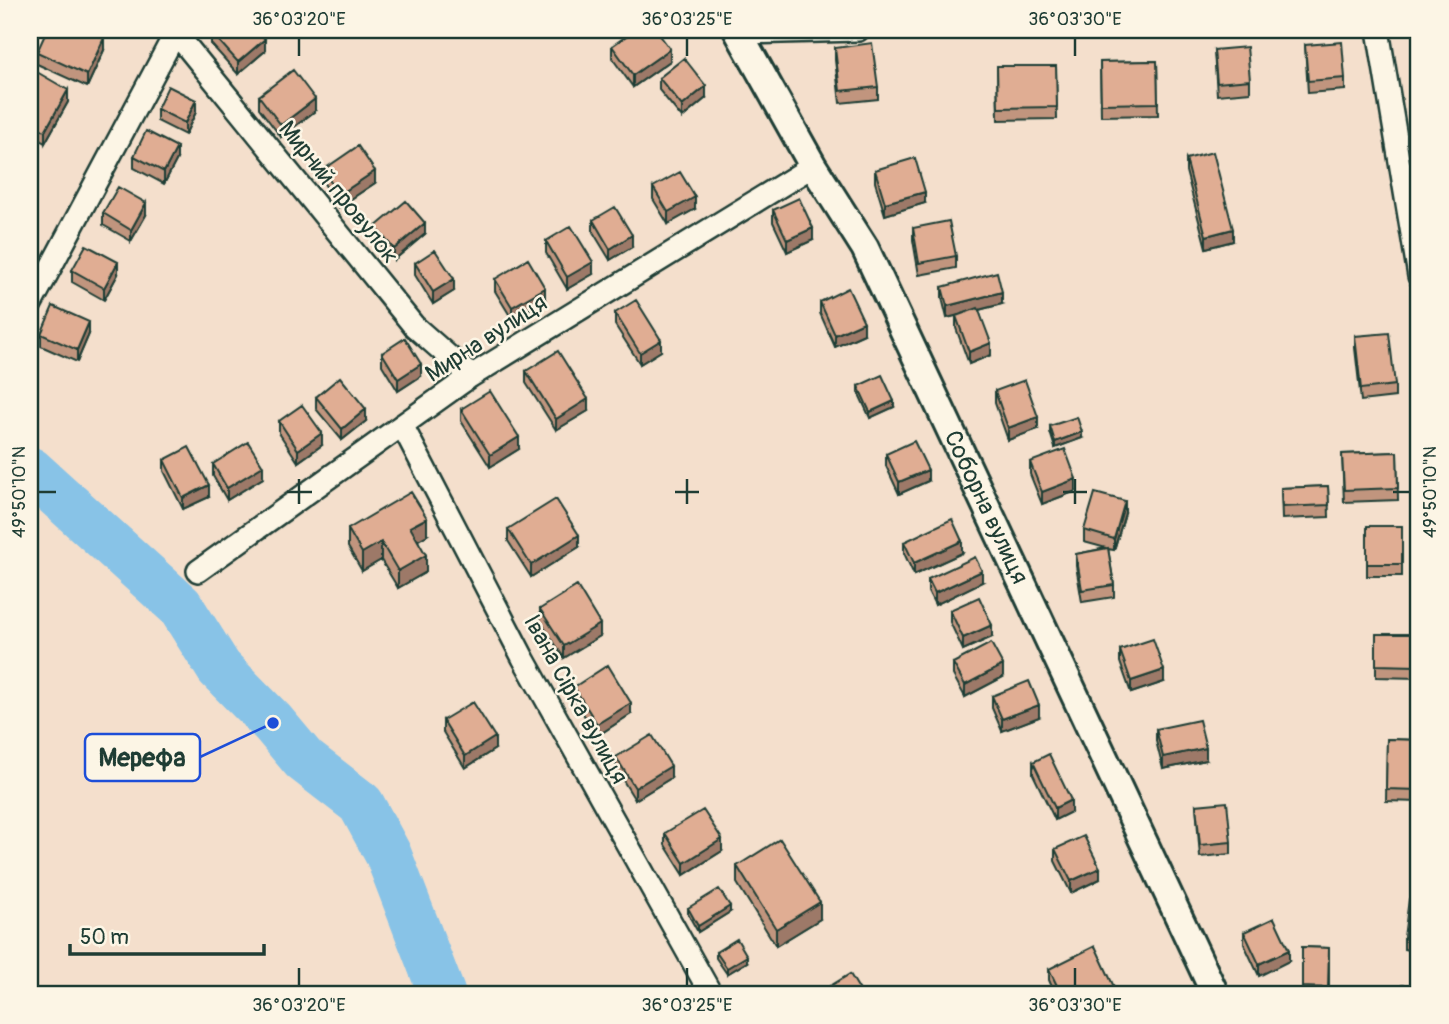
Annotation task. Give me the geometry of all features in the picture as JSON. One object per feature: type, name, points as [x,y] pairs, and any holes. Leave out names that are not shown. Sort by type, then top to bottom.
[{"type":"street","points":[[739,32],[858,30]]},
{"type":"street","points":[[1378,30],[1419,276]]},
{"type":"street","points":[[30,306],[176,31]]},
{"type":"street","name":"Мирний провулок","points":[[176,31],[414,326],[471,376]]},
{"type":"street","name":"Соборна вулиця","points":[[739,32],[813,166],[865,248],[1215,994]]},
{"type":"street","name":"Мирна вулиця","points":[[198,571],[471,376],[813,166]]},
{"type":"street","name":"Івана Сірка вулиця","points":[[402,425],[523,658],[711,994]]},
{"type":"building","points":[[47,30],[85,30],[104,38],[87,75],[37,52]]},
{"type":"building","points":[[257,30],[265,39],[238,62],[211,32]]},
{"type":"building","points":[[635,30],[656,30],[670,49],[633,75],[612,46]]},
{"type":"building","points":[[1342,42],[1345,78],[1308,81],[1305,45]]},
{"type":"building","points":[[872,43],[878,87],[840,91],[835,48]]},
{"type":"building","points":[[1247,47],[1250,80],[1217,83],[1214,50]]},
{"type":"building","points":[[684,58],[706,86],[682,106],[659,78]]},
{"type":"building","points":[[1157,61],[1158,103],[1101,104],[1100,62]]},
{"type":"building","points":[[997,66],[1056,66],[1057,107],[998,108]]},
{"type":"building","points":[[30,68],[68,90],[45,131],[30,122]]},
{"type":"building","points":[[293,70],[315,99],[281,125],[259,96]]},
{"type":"building","points":[[168,86],[196,100],[185,123],[157,109]]},
{"type":"building","points":[[1419,129],[1419,147],[1410,149],[1407,132]]},
{"type":"building","points":[[146,131],[177,147],[164,172],[134,156]]},
{"type":"building","points":[[358,146],[375,171],[339,195],[323,170]]},
{"type":"building","points":[[1213,152],[1233,229],[1206,236],[1186,159]]},
{"type":"building","points":[[915,158],[925,192],[885,203],[875,170]]},
{"type":"building","points":[[1419,164],[1419,185],[1416,165]]},
{"type":"building","points":[[680,172],[695,197],[668,212],[653,187]]},
{"type":"building","points":[[118,187],[146,203],[131,230],[103,213]]},
{"type":"building","points":[[799,198],[813,228],[787,240],[773,210]]},
{"type":"building","points":[[406,201],[425,223],[394,249],[375,227]]},
{"type":"building","points":[[615,207],[632,235],[610,249],[593,220]]},
{"type":"building","points":[[949,221],[956,256],[919,263],[913,228]]},
{"type":"building","points":[[571,226],[593,262],[567,277],[546,241]]},
{"type":"building","points":[[86,245],[118,262],[104,288],[72,270]]},
{"type":"building","points":[[435,250],[454,279],[433,292],[415,263]]},
{"type":"building","points":[[528,259],[545,288],[512,307],[495,279]]},
{"type":"building","points":[[997,272],[1002,292],[947,306],[942,287]]},
{"type":"building","points":[[848,288],[864,322],[835,335],[820,302]]},
{"type":"building","points":[[636,300],[661,340],[640,353],[615,313]]},
{"type":"building","points":[[53,306],[89,322],[77,350],[41,334]]},
{"type":"building","points":[[978,308],[991,343],[969,352],[956,316]]},
{"type":"building","points":[[1389,333],[1395,385],[1361,389],[1355,336]]},
{"type":"building","points":[[405,338],[421,364],[398,379],[382,353]]},
{"type":"building","points":[[558,351],[588,399],[556,419],[526,371]]},
{"type":"building","points":[[882,375],[894,401],[870,412],[858,386]]},
{"type":"building","points":[[340,377],[366,409],[342,429],[316,397]]},
{"type":"building","points":[[1025,380],[1038,417],[1008,428],[995,391]]},
{"type":"building","points":[[490,391],[519,437],[490,455],[461,409]]},
{"type":"building","points":[[302,405],[322,433],[298,450],[279,421]]},
{"type":"building","points":[[1077,417],[1082,432],[1055,442],[1050,426]]},
{"type":"building","points":[[914,441],[928,470],[899,482],[886,454]]},
{"type":"building","points":[[248,442],[263,466],[227,488],[213,464]]},
{"type":"building","points":[[189,447],[209,485],[183,498],[164,460]]},
{"type":"building","points":[[1065,449],[1076,479],[1042,492],[1030,462]]},
{"type":"building","points":[[1397,452],[1398,488],[1344,490],[1342,454]]},
{"type":"building","points":[[1328,486],[1329,505],[1282,507],[1281,488]]},
{"type":"building","points":[[411,492],[427,518],[410,527],[426,555],[398,571],[381,542],[362,553],[348,529]]},
{"type":"building","points":[[1095,493],[1125,501],[1114,539],[1084,530]]},
{"type":"building","points":[[556,499],[579,535],[531,565],[508,529]]},
{"type":"building","points":[[952,519],[962,541],[914,563],[904,542]]},
{"type":"building","points":[[1367,526],[1402,526],[1402,564],[1367,564]]},
{"type":"building","points":[[1108,548],[1114,585],[1082,590],[1076,554]]},
{"type":"building","points":[[975,557],[982,571],[935,593],[928,579]]},
{"type":"building","points":[[577,586],[600,624],[564,646],[540,609]]},
{"type":"building","points":[[979,597],[992,625],[963,638],[950,610]]},
{"type":"building","points":[[1376,634],[1418,634],[1417,666],[1376,665]]},
{"type":"building","points":[[1153,639],[1164,670],[1131,681],[1120,650]]},
{"type":"building","points":[[991,643],[1003,665],[965,685],[953,663]]},
{"type":"building","points":[[608,665],[631,703],[597,724],[574,687]]},
{"type":"building","points":[[1029,681],[1039,705],[1002,719],[992,696]]},
{"type":"building","points":[[473,702],[495,737],[465,756],[443,720]]},
{"type":"building","points":[[1199,720],[1206,748],[1163,757],[1156,729]]},
{"type":"building","points":[[652,735],[671,766],[635,788],[616,757]]},
{"type":"building","points":[[1387,739],[1419,740],[1419,790],[1386,789]]},
{"type":"building","points":[[1049,754],[1071,800],[1055,808],[1033,762]]},
{"type":"building","points":[[1227,802],[1231,842],[1200,845],[1196,805]]},
{"type":"building","points":[[703,810],[722,839],[684,863],[665,833]]},
{"type":"building","points":[[1084,836],[1100,868],[1071,881],[1055,849]]},
{"type":"building","points":[[780,839],[820,902],[776,929],[737,866]]},
{"type":"building","points":[[719,889],[730,906],[698,926],[688,908]]},
{"type":"building","points":[[1409,899],[1419,900],[1419,940],[1404,937]]},
{"type":"building","points":[[1274,918],[1289,950],[1259,964],[1244,932]]},
{"type":"building","points":[[737,939],[747,956],[727,968],[716,952]]},
{"type":"building","points":[[1095,946],[1115,989],[1105,994],[1061,994],[1049,969]]},
{"type":"building","points":[[1302,947],[1329,948],[1328,988],[1302,987]]},
{"type":"building","points":[[850,974],[862,994],[831,994],[827,988]]},
{"type":"building","points":[[1402,985],[1419,986],[1419,994],[1402,994]]},
{"type":"waterway","points":[[30,470],[180,606],[219,668],[273,723],[304,760],[361,804],[388,854],[442,994]]},
{"type":"place","name":"Мерефа","points":[[273,723]]}]
